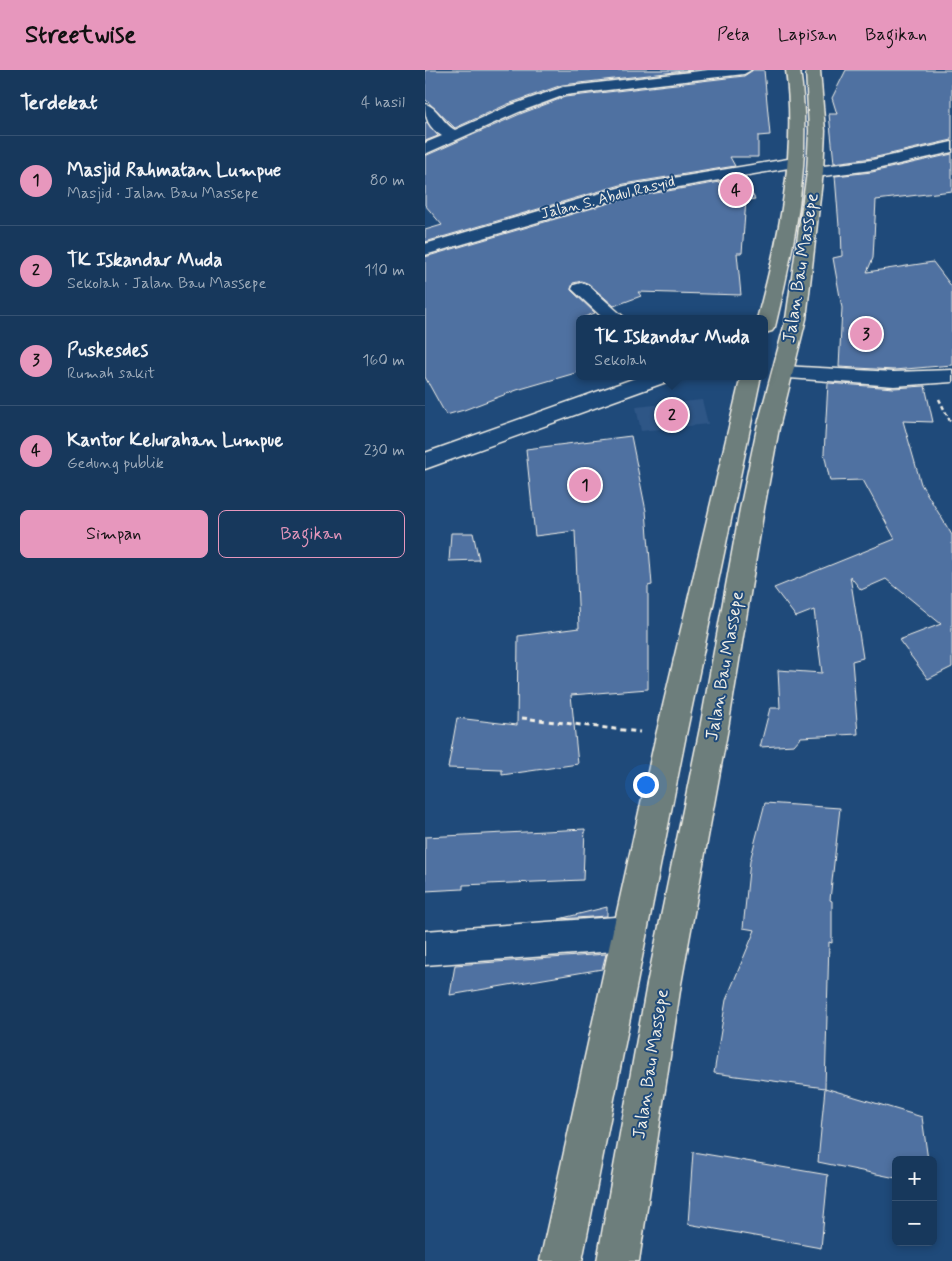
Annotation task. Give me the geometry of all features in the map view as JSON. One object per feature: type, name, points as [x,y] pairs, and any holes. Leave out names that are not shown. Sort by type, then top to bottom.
[{"type":"highway","name":"Jalan Bau Massepe","points":[[619,1261],[664,984],[715,728],[752,509],[768,428],[796,319],[805,167],[797,153],[798,105],[793,70]]},
{"type":"highway","name":"Jalan Bau Massepe","points":[[768,315],[805,167],[817,131],[813,70]]},
{"type":"highway","name":"Jalan Bau Massepe","points":[[561,1261],[671,735],[750,380]]},
{"type":"street","points":[[626,70],[637,82]]},
{"type":"street","points":[[425,149],[539,99],[563,91],[744,70]]},
{"type":"street","points":[[570,76],[583,88]]},
{"type":"street","points":[[425,108],[440,128],[454,136]]},
{"type":"street","name":"Jalan S. Abdul Rasyid","points":[[425,250],[497,227],[626,191],[699,177],[805,167],[863,166],[952,147]]},
{"type":"street","points":[[581,289],[611,315]]},
{"type":"street","points":[[783,372],[894,379],[952,376]]},
{"type":"street","points":[[425,461],[648,380]]},
{"type":"street","points":[[425,948],[629,933]]},
{"type":"path","points":[[521,718],[671,735]]},
{"type":"shaded area","points":[[702,400],[708,424],[641,431],[636,407]]},
{"type":"building","points":[[425,70],[692,70],[562,85],[508,104],[455,128],[425,99]]},
{"type":"building","points":[[753,70],[764,70],[770,135],[758,136],[758,157],[730,157],[735,166],[624,184],[425,242],[425,230],[442,225],[425,205],[425,156],[520,114],[565,97],[744,76]]},
{"type":"building","points":[[846,70],[952,70],[952,140],[872,158],[834,163],[829,114],[837,114],[832,98]]},
{"type":"building","points":[[427,122],[438,136],[425,141],[425,123]]},
{"type":"building","points":[[952,154],[952,191],[876,200],[873,258],[867,272],[933,262],[952,287],[952,365],[894,370],[839,367],[842,308],[833,258],[842,256],[841,227],[839,226],[835,176],[872,172]]},
{"type":"building","points":[[743,178],[755,199],[746,200],[742,253],[737,253],[741,295],[638,292],[641,296],[614,306],[589,284],[582,281],[573,283],[571,290],[595,313],[576,315],[576,373],[517,390],[446,415],[425,377],[425,257],[627,198]]},
{"type":"building","points":[[828,383],[894,388],[925,386],[933,422],[903,421],[921,484],[952,535],[952,667],[928,679],[899,640],[941,624],[886,579],[861,590],[850,576],[863,658],[852,661],[858,734],[801,737],[794,745],[760,747],[770,708],[780,708],[778,670],[822,673],[814,610],[796,617],[774,588],[895,539],[863,480],[830,481],[824,453]]},
{"type":"building","points":[[631,436],[646,511],[652,585],[648,586],[648,689],[571,695],[578,764],[502,775],[502,770],[448,768],[457,718],[517,725],[518,636],[579,628],[575,531],[535,536],[526,449]]},
{"type":"building","points":[[451,533],[473,533],[479,560],[449,561]]},
{"type":"building","points":[[765,803],[840,808],[830,900],[832,901],[832,943],[829,942],[825,1088],[714,1073],[726,1000],[755,930],[743,928],[750,861]]},
{"type":"building","points":[[585,829],[583,880],[463,885],[463,889],[425,891],[425,837]]},
{"type":"building","points":[[607,907],[607,916],[559,919]]},
{"type":"building","points":[[606,954],[602,969],[450,995],[455,965]]},
{"type":"building","points":[[825,1088],[922,1117],[927,1156],[892,1156],[892,1177],[818,1162]]},
{"type":"building","points":[[693,1152],[828,1175],[821,1248],[688,1224]]},
{"type":"place","name":"Kantor Kelurahan Lumpue","points":[[736,190]]},
{"type":"place","name":"Puskesdes","points":[[866,334]]},
{"type":"place","name":"TK Iskandar Muda","points":[[672,415]]},
{"type":"place","name":"Masjid Rahmatan Lumpue","points":[[585,485]]}]
